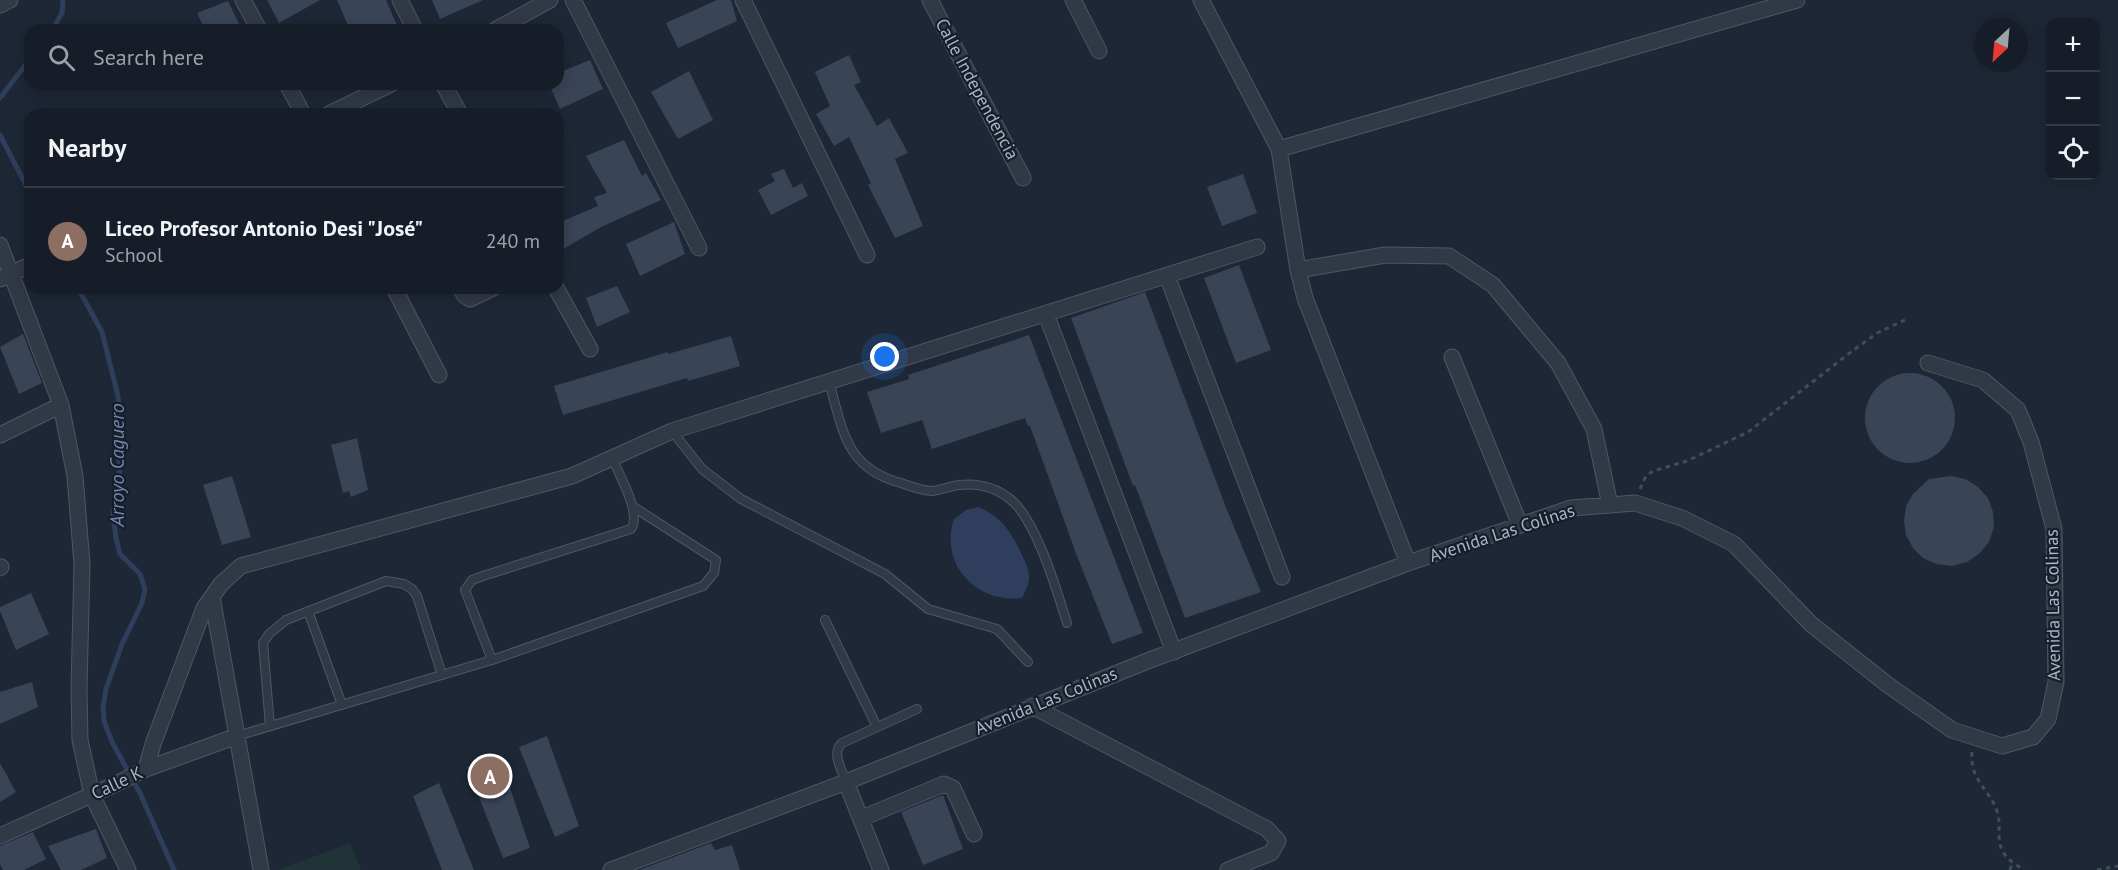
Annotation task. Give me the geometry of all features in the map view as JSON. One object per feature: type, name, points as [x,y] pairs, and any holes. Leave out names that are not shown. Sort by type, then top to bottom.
[{"type":"street","points":[[0,4],[10,0]]},
{"type":"street","points":[[243,0],[256,24]]},
{"type":"street","points":[[400,0],[412,24]]},
{"type":"street","points":[[506,24],[550,0]]},
{"type":"street","points":[[573,0],[699,248]]},
{"type":"street","points":[[743,0],[867,255]]},
{"type":"street","name":"Calle Independencia","points":[[930,0],[1023,178]]},
{"type":"street","points":[[1073,0],[1099,51]]},
{"type":"street","points":[[1201,0],[1279,149],[1298,270],[1305,298],[1408,563]]},
{"type":"street","points":[[1279,149],[1797,0]]},
{"type":"street","points":[[290,90],[300,108]]},
{"type":"street","points":[[341,108],[379,90]]},
{"type":"street","points":[[446,90],[457,108]]},
{"type":"street","points":[[0,246],[5,277],[61,405],[75,476],[82,564],[80,740],[92,795],[128,870]]},
{"type":"street","points":[[141,771],[204,608],[221,584],[241,567],[572,476],[672,431],[1257,247]]},
{"type":"street","points":[[1298,270],[1385,255],[1449,256],[1493,285],[1558,363],[1594,429],[1610,505]]},
{"type":"street","points":[[5,277],[24,268]]},
{"type":"street","points":[[1167,276],[1282,577]]},
{"type":"street","points":[[397,294],[439,375]]},
{"type":"street","points":[[464,294],[470,299],[480,294]]},
{"type":"street","points":[[559,294],[590,349]]},
{"type":"street","points":[[1046,314],[1174,651]]},
{"type":"street","points":[[1452,357],[1520,525]]},
{"type":"street","name":"Avenida Las Colinas","points":[[620,868],[846,782],[1174,651],[1408,563],[1571,508],[1635,502],[1682,518],[1734,544],[1820,631],[1888,685],[1952,730],[2001,746],[2033,737],[2048,720],[2056,682],[2054,529],[2031,442],[2018,410],[1983,380],[1928,363]]},
{"type":"street","points":[[0,435],[61,405]]},
{"type":"street","points":[[212,597],[261,870]]},
{"type":"street","points":[[1032,706],[1267,829],[1278,841],[1271,853],[1228,870]]},
{"type":"street","name":"Calle K","points":[[0,836],[141,771],[237,736]]},
{"type":"street","points":[[846,782],[881,870]]},
{"type":"street","points":[[862,818],[944,784],[953,788],[974,834]]},
{"type":"lane","points":[[829,382],[852,452],[862,464],[877,475],[930,491],[958,485],[981,485],[999,491],[1013,500],[1025,517],[1047,561],[1067,623]]},
{"type":"lane","points":[[672,431],[702,469],[741,499],[885,574],[928,609],[996,629],[1028,662]]},
{"type":"lane","points":[[492,660],[465,590],[472,580],[631,529],[634,520],[632,506],[612,458]]},
{"type":"lane","points":[[237,736],[492,660],[703,586],[714,573],[716,560],[632,506]]},
{"type":"lane","points":[[270,726],[263,643],[269,634],[286,620],[386,581],[404,584],[417,596],[442,675]]},
{"type":"lane","points":[[308,611],[342,705]]},
{"type":"lane","points":[[825,620],[877,727]]},
{"type":"lane","points":[[846,782],[836,753],[837,747],[917,709]]},
{"type":"path","points":[[1635,502],[1646,476],[1688,460],[1748,432],[1877,333],[1905,320]]},
{"type":"path","points":[[1976,737],[1971,754],[1973,769],[1977,780],[1998,814],[1999,842],[2003,853],[2024,870]]},
{"type":"path","points":[[2010,870],[2012,862]]},
{"type":"path","points":[[2097,870],[2118,866]]},
{"type":"green space","points":[[350,843],[361,870],[278,870]]},
{"type":"water","points":[[978,507],[999,520],[1021,553],[1029,573],[1027,587],[1022,598],[990,595],[976,588],[965,578],[957,565],[952,551],[951,536],[954,519],[966,510]]},
{"type":"building","points":[[267,0],[320,0],[279,23]]},
{"type":"building","points":[[337,0],[386,0],[396,24],[347,24]]},
{"type":"building","points":[[432,0],[483,0],[440,19]]},
{"type":"building","points":[[717,0],[731,0],[737,21],[678,48],[666,23]]},
{"type":"building","points":[[228,1],[239,24],[202,24],[197,13]]},
{"type":"building","points":[[849,55],[861,82],[854,85],[877,126],[889,118],[908,153],[895,159],[923,226],[895,238],[868,185],[871,183],[849,137],[834,146],[816,114],[830,106],[815,72]]},
{"type":"building","points":[[590,60],[603,89],[560,108],[552,90],[564,90],[564,71]]},
{"type":"building","points":[[689,71],[713,120],[678,139],[651,92]]},
{"type":"building","points":[[624,140],[642,176],[646,173],[661,200],[601,227],[564,249],[564,220],[598,206],[594,197],[607,193],[586,156]]},
{"type":"building","points":[[784,169],[793,188],[802,183],[808,196],[771,215],[758,190],[775,181],[771,174]]},
{"type":"building","points":[[1243,174],[1257,213],[1222,226],[1207,187]]},
{"type":"building","points":[[674,222],[685,254],[640,276],[626,244]]},
{"type":"building","points":[[1239,265],[1271,350],[1236,363],[1204,278]]},
{"type":"building","points":[[617,286],[630,312],[597,327],[586,298]]},
{"type":"building","points":[[1145,292],[1227,510],[1261,592],[1185,618],[1071,318]]},
{"type":"building","points":[[23,334],[42,383],[19,394],[0,347]]},
{"type":"building","points":[[1029,335],[1143,633],[1112,644],[1025,418],[932,449],[922,420],[881,433],[867,392],[909,379],[908,375]]},
{"type":"building","points":[[731,336],[740,366],[688,381],[687,378],[563,415],[554,386]]},
{"type":"building","points":[[1910,373],[1927,377],[1942,386],[1951,401],[1955,418],[1951,435],[1942,450],[1927,459],[1910,463],[1893,459],[1878,450],[1869,435],[1865,418],[1869,401],[1878,386],[1893,377]]},
{"type":"building","points":[[357,438],[368,490],[351,497],[349,491],[343,493],[331,445]]},
{"type":"building","points":[[232,476],[251,537],[222,545],[203,485]]},
{"type":"building","points":[[1951,476],[1965,479],[1977,486],[1988,498],[1993,512],[1994,527],[1989,542],[1979,554],[1967,562],[1952,566],[1936,564],[1923,558],[1913,548],[1906,535],[1904,521],[1906,506],[1913,494],[1929,479]]},
{"type":"building","points":[[31,593],[49,634],[16,650],[0,607]]},
{"type":"building","points":[[32,682],[38,707],[0,724],[0,692]]},
{"type":"building","points":[[547,736],[579,826],[555,837],[519,747]]},
{"type":"building","points":[[499,755],[530,848],[503,858],[467,767]]},
{"type":"building","points":[[0,763],[16,792],[0,802]]},
{"type":"building","points":[[439,783],[474,870],[442,870],[413,796]]},
{"type":"building","points":[[943,795],[963,849],[923,865],[901,812]]},
{"type":"building","points":[[96,829],[107,858],[81,870],[61,870],[48,846]]},
{"type":"building","points":[[33,832],[46,859],[24,870],[3,870],[0,864],[0,846]]},
{"type":"building","points":[[711,843],[715,850],[732,845],[740,870],[639,870]]},
{"type":"waterway","name":"Arroyo Caguero","points":[[56,24],[62,13],[63,0]]},
{"type":"waterway","name":"Arroyo Caguero","points":[[0,98],[24,67]]},
{"type":"waterway","name":"Arroyo Caguero","points":[[0,135],[24,181]]},
{"type":"waterway","name":"Arroyo Caguero","points":[[81,294],[102,332],[118,396],[121,427],[120,483],[113,514],[116,538],[120,554],[140,574],[145,589],[142,603],[122,644],[106,689],[103,707],[104,721],[112,742],[140,793],[174,870]]},
{"type":"place","name":"Liceo Profesor Antonio Desi \"José\"","points":[[490,776]]}]
